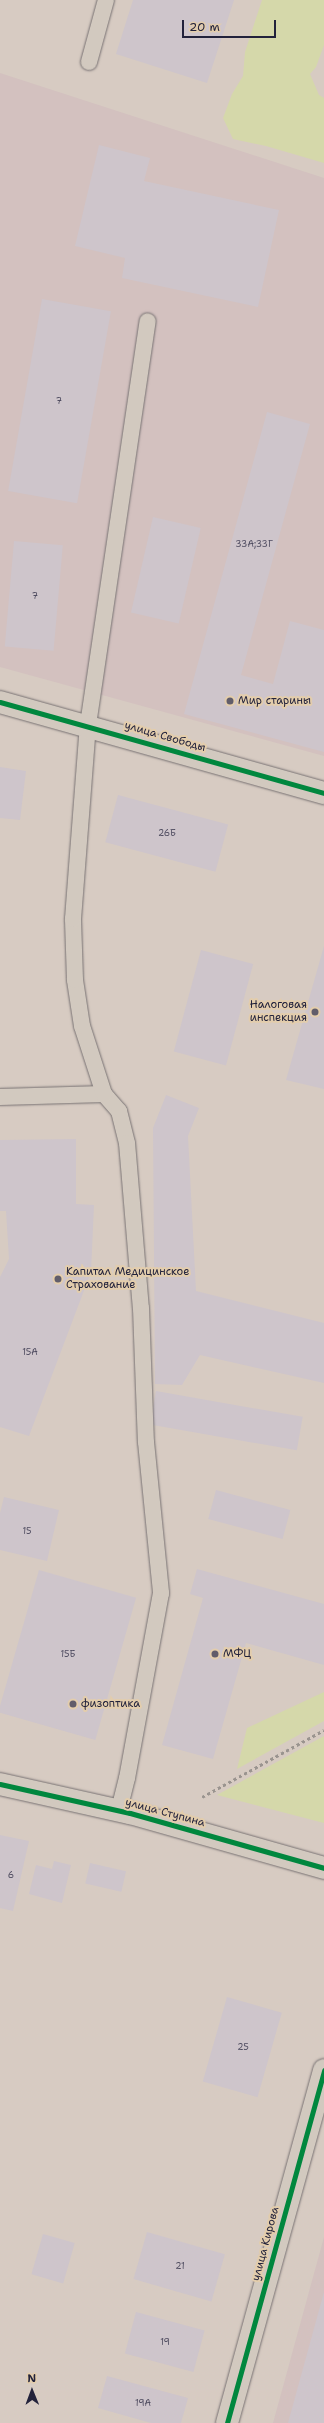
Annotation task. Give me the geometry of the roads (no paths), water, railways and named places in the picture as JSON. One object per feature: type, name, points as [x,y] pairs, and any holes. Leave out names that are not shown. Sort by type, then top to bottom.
[{"type":"street","name":"улица Свободы","points":[[0,702],[88,725],[324,793]]},
{"type":"street","name":"улица Ступина","points":[[0,1784],[119,1811],[324,1868]]},
{"type":"street","name":"улица Кирова","points":[[227,2423],[324,2070]]},
{"type":"lane","points":[[89,62],[106,0]]},
{"type":"lane","points":[[119,1811],[127,1778],[161,1593],[146,1442],[141,1308],[127,1143],[118,1111],[104,1094],[82,1026],[74,957],[73,919],[88,725],[148,321]]},
{"type":"lane","points":[[0,1097],[104,1094]]},
{"type":"place","name":"Мир старины","points":[[230,701]]},
{"type":"place","name":"Налоговая инспекция","points":[[315,1012]]},
{"type":"place","name":"Капитал Медицинское Страхование","points":[[58,1279]]},
{"type":"place","name":"МФЦ","points":[[215,1654]]},
{"type":"place","name":"физоптика","points":[[73,1704]]}]
